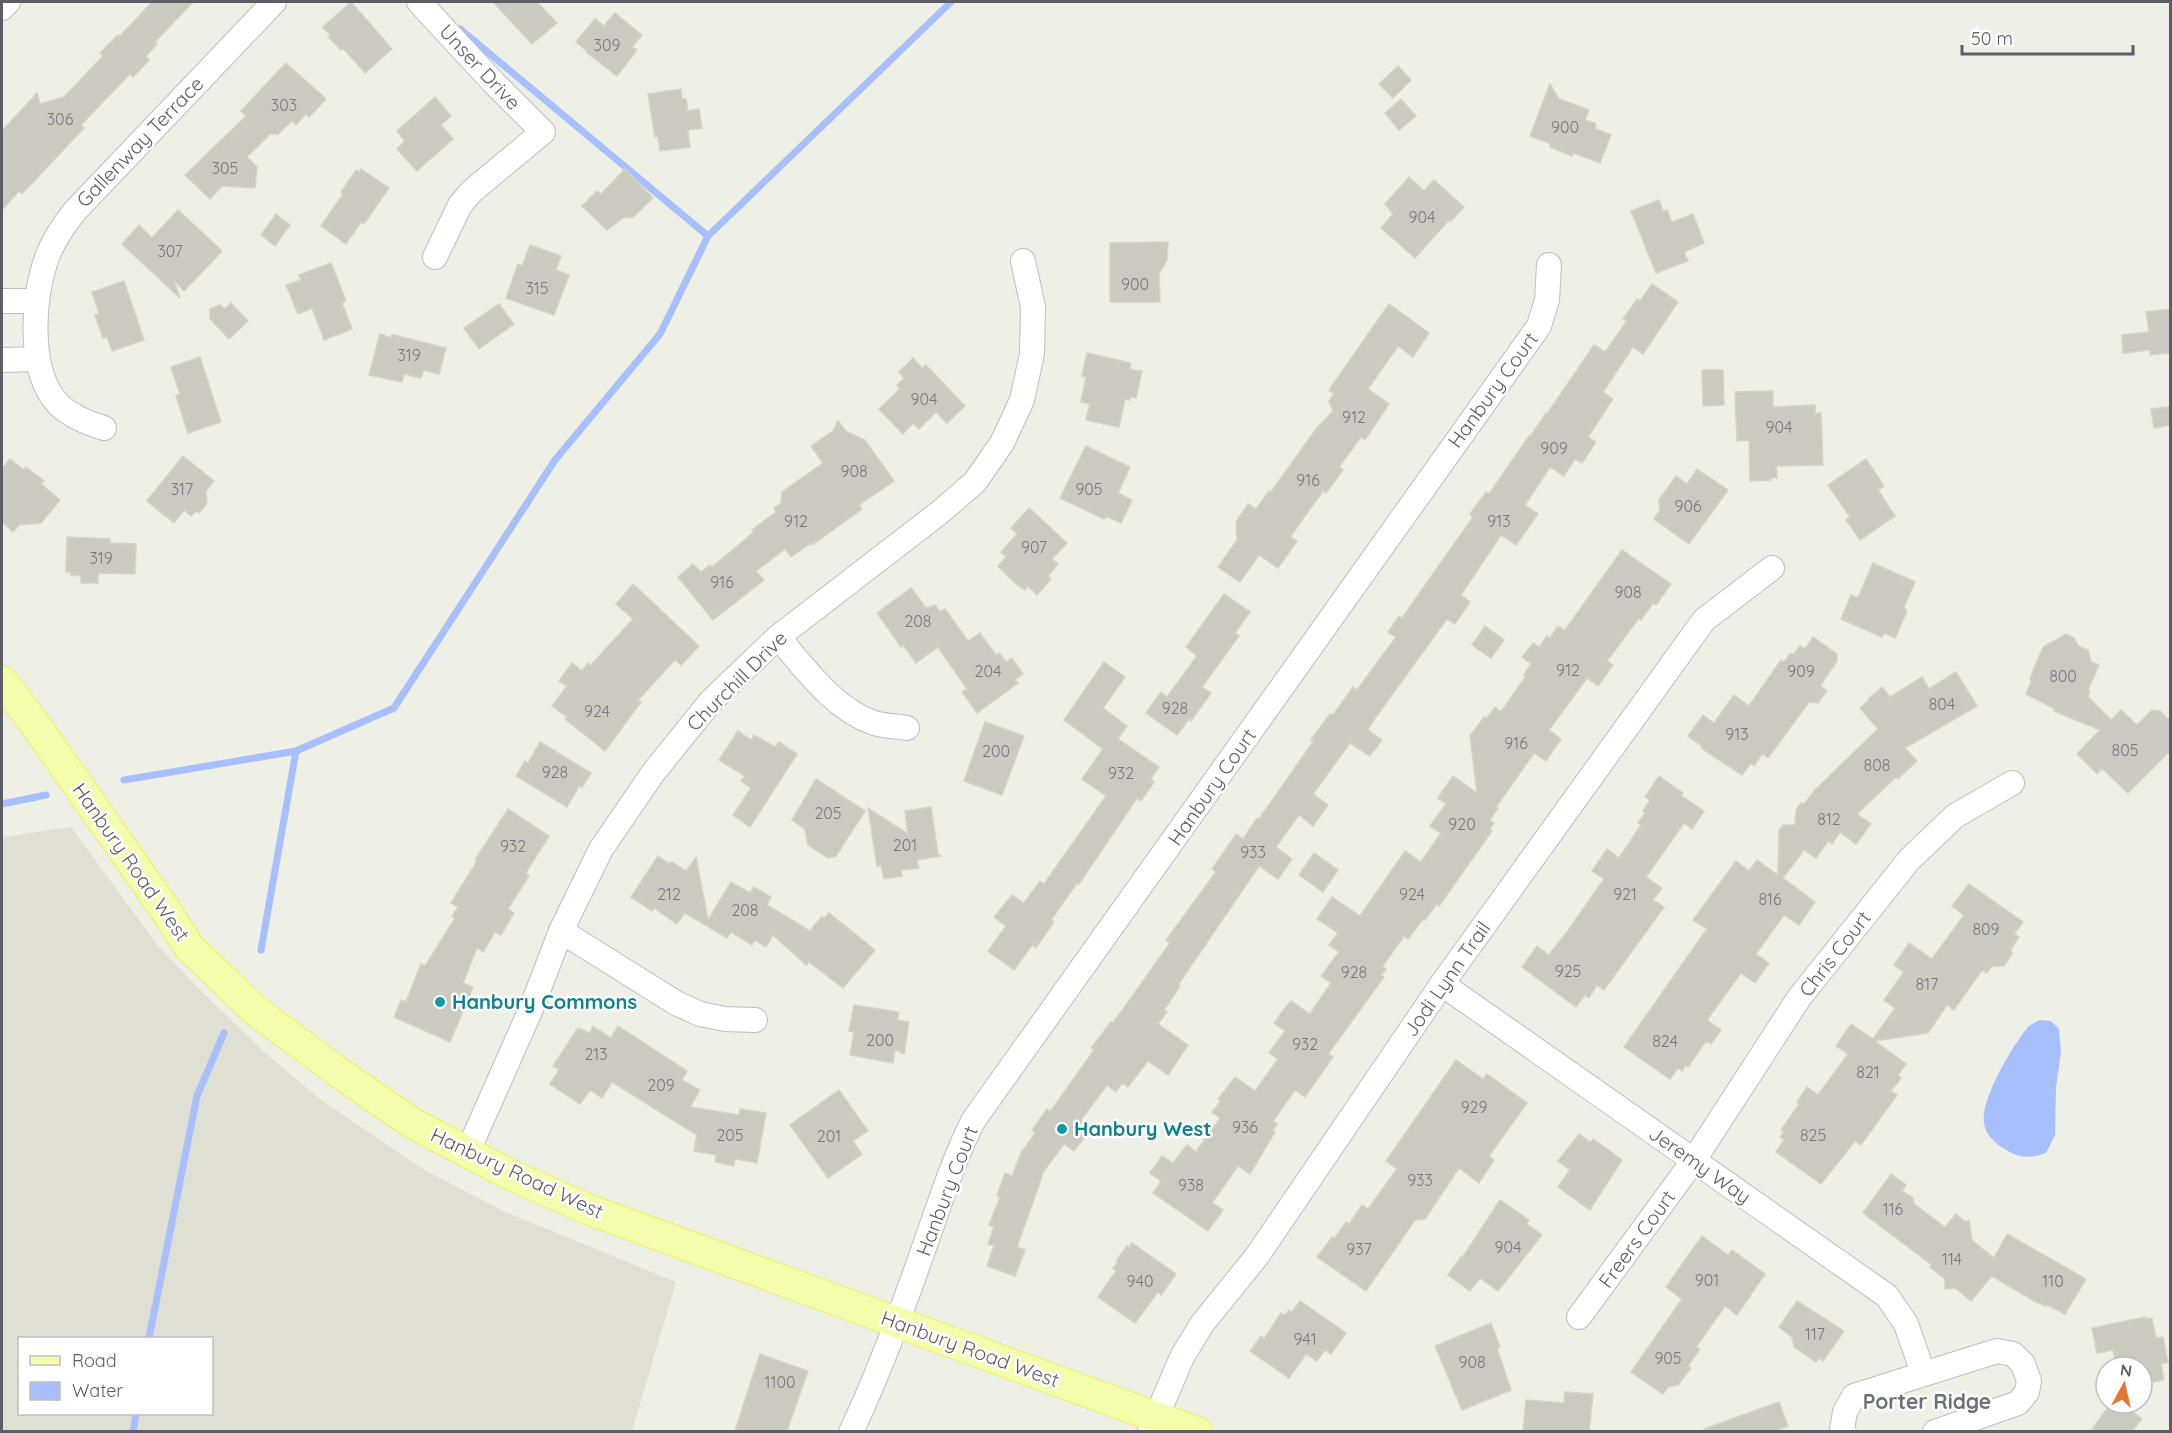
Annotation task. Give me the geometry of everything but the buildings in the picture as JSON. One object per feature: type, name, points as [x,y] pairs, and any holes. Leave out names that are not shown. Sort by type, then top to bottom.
[{"type":"main road","name":"Hanbury Road West","points":[[2,681],[165,908],[189,947],[256,1011],[412,1123],[509,1174],[590,1210],[898,1323],[1153,1424],[1197,1431]]},
{"type":"street","points":[[2,8],[8,2]]},
{"type":"street","name":"Gallenway Terrace","points":[[104,428],[80,420],[59,405],[44,384],[37,359],[37,301],[48,255],[59,232],[74,212],[274,2]]},
{"type":"street","name":"Unser Drive","points":[[419,2],[543,132],[472,191],[460,205],[435,257]]},
{"type":"street","name":"Churchill Drive","points":[[468,1151],[531,1009],[561,931],[602,849],[652,772],[711,701],[777,637],[939,513],[975,482],[1002,443],[1022,400],[1032,354],[1033,307],[1023,261]]},
{"type":"street","name":"Hanbury Court","points":[[851,1431],[898,1323],[959,1149],[973,1121],[1539,326],[1547,300],[1549,266]]},
{"type":"street","points":[[2,301],[37,301]]},
{"type":"street","points":[[2,360],[37,359]]},
{"type":"street","name":"Jodi Lynn Trail","points":[[1153,1424],[1182,1357],[1202,1324],[1257,1256],[1442,984],[1704,620],[1772,568]]},
{"type":"street","points":[[777,637],[823,688],[846,709],[875,723],[907,728]]},
{"type":"street","name":"Chris Court","points":[[1694,1160],[1799,998],[1909,860],[1955,816],[2012,783]]},
{"type":"street","points":[[561,931],[676,1003],[700,1014],[725,1019],[755,1020]]},
{"type":"street","name":"Jeremy Way","points":[[1442,984],[1887,1296],[1906,1324],[1923,1373]]},
{"type":"street","name":"Freers Court","points":[[1579,1317],[1694,1160]]},
{"type":"street","points":[[1844,1431],[1842,1429],[1845,1412],[1854,1396],[1997,1351],[2013,1354],[2023,1364],[2029,1381],[2027,1392],[2018,1403],[1935,1431]]},
{"type":"shaded area","points":[[71,827],[158,946],[262,1050],[316,1096],[421,1168],[503,1211],[676,1282],[632,1431],[2,1431],[2,837]]},
{"type":"water","points":[[2040,1020],[2051,1021],[2059,1029],[2061,1052],[2056,1087],[2055,1135],[2046,1153],[2024,1156],[2013,1154],[1991,1138],[1985,1127],[1984,1113],[1992,1087],[2006,1059],[2028,1027]]},
{"type":"waterway","points":[[124,780],[296,751],[394,708],[555,460],[660,334],[708,236],[951,2]]},
{"type":"waterway","points":[[460,29],[708,236]]},
{"type":"waterway","points":[[261,950],[296,751]]},
{"type":"waterway","points":[[2,804],[46,795]]},
{"type":"waterway","points":[[149,1337],[197,1096],[224,1033]]},
{"type":"waterway","points":[[133,1432],[136,1415]]},
{"type":"place","name":"Hanbury Commons","points":[[440,1002]]},
{"type":"place","name":"Hanbury West","points":[[1062,1129]]},
{"type":"district","name":"Porter Ridge","points":[[1927,1402]]}]
